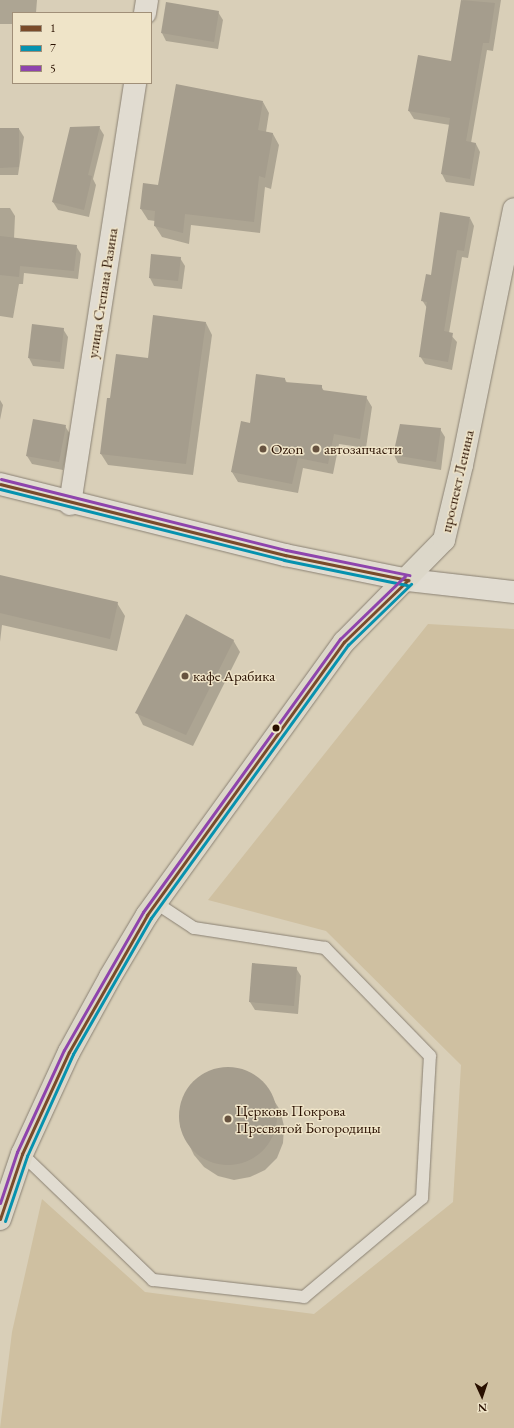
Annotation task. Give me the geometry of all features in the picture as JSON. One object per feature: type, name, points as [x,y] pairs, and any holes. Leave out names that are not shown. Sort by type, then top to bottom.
[{"type":"main road","name":"проспект Ленина","points":[[0,1219],[22,1154],[69,1052],[110,977],[156,903],[344,642],[408,580],[444,540],[464,458],[514,209]]},
{"type":"street","points":[[146,12],[148,0]]},
{"type":"street","name":"улица Степана Разина","points":[[70,504],[135,84]]},
{"type":"street","points":[[0,484],[70,504],[285,555],[408,580],[514,592]]},
{"type":"lane","points":[[22,1154],[153,1280],[304,1297],[422,1198],[430,1056],[325,948],[194,928],[156,903]]},
{"type":"shaded area","points":[[428,624],[514,629],[514,1428],[0,1428],[12,1332],[42,1199],[145,1292],[314,1314],[453,1202],[461,1065],[326,931],[208,900]]},
{"type":"building","points":[[461,0],[495,3],[489,43],[483,43],[466,141],[476,143],[470,179],[441,174],[450,118],[408,111],[418,55],[451,61]]},
{"type":"building","points":[[166,2],[219,11],[214,42],[161,33]]},
{"type":"building","points":[[176,84],[263,101],[258,130],[273,133],[265,178],[259,176],[254,222],[185,214],[183,233],[154,226],[155,211],[140,209],[143,183],[158,185]]},
{"type":"building","points":[[100,126],[88,175],[92,176],[84,210],[52,202],[70,127]]},
{"type":"building","points":[[0,128],[19,128],[19,167],[0,168]]},
{"type":"building","points":[[440,212],[470,217],[464,251],[457,250],[444,331],[453,333],[448,362],[419,357],[427,302],[421,301],[426,274],[431,275]]},
{"type":"building","points":[[0,236],[77,245],[74,271],[20,266],[19,277],[0,275]]},
{"type":"building","points":[[151,254],[181,257],[178,281],[149,278]]},
{"type":"building","points":[[153,315],[206,322],[186,464],[100,454],[107,398],[110,398],[116,354],[148,358]]},
{"type":"building","points":[[32,324],[64,328],[60,362],[28,358]]},
{"type":"building","points":[[256,374],[285,378],[285,382],[322,385],[322,390],[367,396],[360,439],[334,434],[328,464],[298,458],[292,484],[231,472],[241,421],[250,423]]},
{"type":"building","points":[[33,419],[66,425],[59,462],[26,456]]},
{"type":"building","points":[[400,424],[441,428],[436,462],[393,455]]},
{"type":"building","points":[[0,575],[118,602],[110,639],[0,613]]},
{"type":"building","name":"кафе Арабика","points":[[186,614],[234,640],[186,735],[135,713]]},
{"type":"building","points":[[252,963],[297,967],[294,1006],[249,1002]]},
{"type":"building","name":"Церковь Покрова Пресвятой Богородицы","points":[[228,1067],[247,1071],[263,1081],[273,1097],[277,1116],[273,1135],[263,1151],[247,1161],[228,1165],[209,1161],[193,1151],[183,1135],[179,1116],[183,1097],[193,1081],[209,1071]]},
{"type":"transit line","name":"5","points":[[1,479],[286,550],[409,575]]},
{"type":"transit line","name":"1","points":[[0,484],[285,555],[408,580]]},
{"type":"transit line","name":"7","points":[[0,489],[284,560],[407,585]]},
{"type":"transit line","name":"5","points":[[0,1203],[17,1152],[64,1050],[143,912],[340,639],[405,576]]},
{"type":"transit line","name":"1","points":[[0,1219],[22,1154],[69,1052],[147,915],[344,642],[408,580]]},
{"type":"transit line","name":"7","points":[[5,1221],[27,1156],[73,1054],[151,918],[348,645],[411,584]]},
{"type":"place","name":"Ozon","points":[[263,449]]},
{"type":"place","name":"автозапчасти","points":[[316,449]]},
{"type":"place","name":"кафе Арабика","points":[[185,676]]},
{"type":"place","name":"Церковь Покрова Пресвятой Богородицы","points":[[228,1119]]}]
